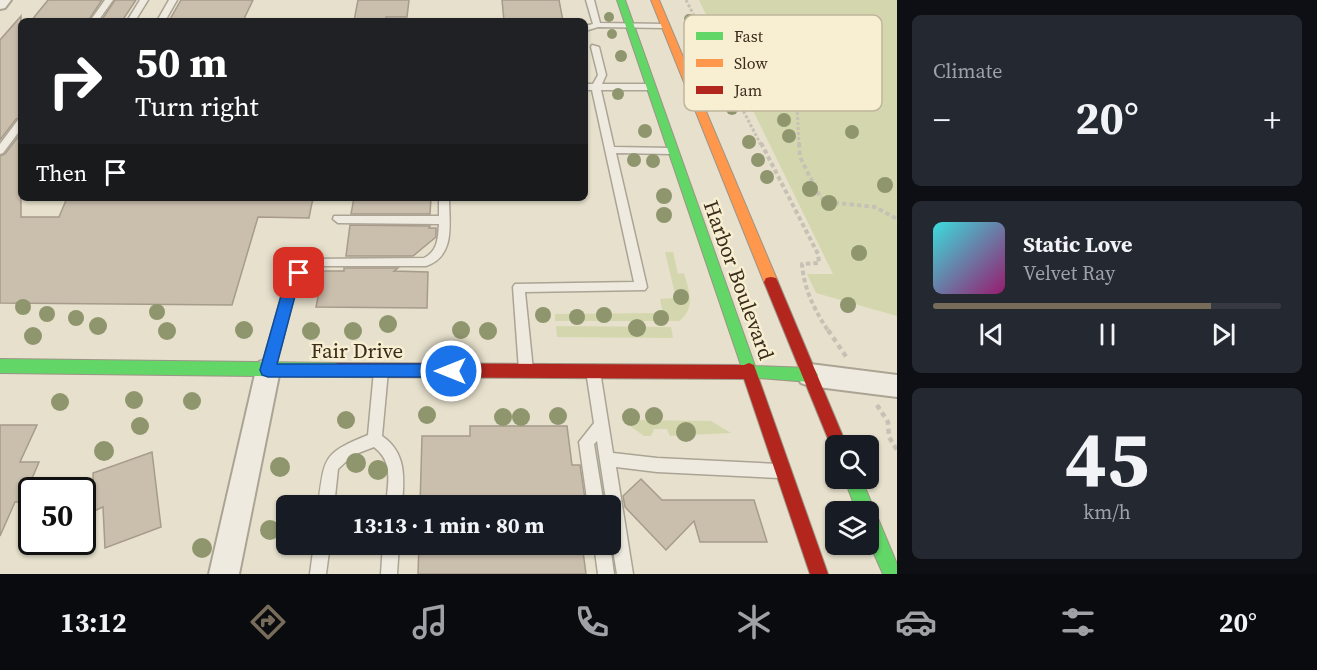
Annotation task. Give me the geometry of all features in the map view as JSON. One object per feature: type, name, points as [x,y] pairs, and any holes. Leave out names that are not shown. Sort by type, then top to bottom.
[{"type":"main road","name":"Harbor Boulevard","points":[[621,0],[671,151],[819,574]]},
{"type":"main road","name":"Harbor Boulevard","points":[[655,0],[684,72]]},
{"type":"main road","name":"Harbor Boulevard","points":[[700,111],[834,435]]},
{"type":"main road","name":"Fair Drive","points":[[0,366],[381,371],[593,370],[810,375]]},
{"type":"main road","points":[[879,544],[892,574]]},
{"type":"street","points":[[0,5],[4,0]]},
{"type":"street","points":[[224,574],[268,370]]},
{"type":"street","points":[[810,375],[897,386]]},
{"type":"lane","points":[[96,18],[109,0]]},
{"type":"lane","points":[[133,18],[144,0]]},
{"type":"lane","points":[[163,18],[173,0]]},
{"type":"lane","points":[[590,0],[597,25]]},
{"type":"lane","points":[[588,28],[597,25],[665,26]]},
{"type":"lane","points":[[590,87],[602,75],[595,47]]},
{"type":"lane","points":[[590,87],[650,87]]},
{"type":"lane","points":[[526,370],[519,287],[640,287],[610,150],[590,87]]},
{"type":"lane","points":[[0,151],[18,126]]},
{"type":"lane","points":[[610,150],[671,151]]},
{"type":"lane","points":[[268,370],[293,278],[314,262],[426,262],[435,259],[443,249],[444,201]]},
{"type":"lane","points":[[338,219],[443,220]]},
{"type":"lane","points":[[593,370],[626,574]]},
{"type":"lane","points":[[375,439],[381,371]]},
{"type":"lane","points":[[594,495],[586,442],[601,426]]},
{"type":"lane","points":[[327,495],[331,465],[348,450],[375,439]]},
{"type":"lane","points":[[375,439],[388,446],[397,464],[395,495]]},
{"type":"lane","points":[[606,459],[657,465],[783,471]]},
{"type":"lane","points":[[318,574],[321,555]]},
{"type":"lane","points":[[389,574],[390,555]]},
{"type":"lane","points":[[603,555],[606,574]]},
{"type":"path","points":[[686,0],[694,15]]},
{"type":"path","points":[[744,111],[818,254],[819,263],[802,264],[802,270],[808,293],[822,323],[835,341]]},
{"type":"path","points":[[797,111],[800,157],[820,197],[827,202],[875,207],[897,219]]},
{"type":"path","points":[[888,422],[886,429],[890,442],[897,450]]},
{"type":"green space","points":[[699,0],[897,0],[897,316],[816,293],[807,274],[833,274],[753,111],[882,111],[882,15],[706,15]]},
{"type":"green space","points":[[665,252],[673,252],[678,274],[684,273],[689,293],[688,311],[679,321],[555,321],[555,314],[663,313],[660,299],[676,298]]},
{"type":"green space","points":[[556,326],[671,327],[673,338],[557,337]]},
{"type":"green space","points":[[629,420],[711,421],[731,433],[670,436],[667,429],[654,429],[651,436],[644,436],[630,426]]},
{"type":"building","points":[[48,0],[102,0],[90,18],[33,18]]},
{"type":"building","points":[[115,0],[136,0],[124,18],[103,18]]},
{"type":"building","points":[[181,0],[253,0],[244,18],[171,18]]},
{"type":"building","points":[[358,0],[409,0],[407,17],[355,18]]},
{"type":"building","points":[[502,0],[559,0],[562,18],[504,18]]},
{"type":"building","points":[[18,19],[18,118],[0,140],[0,40]]},
{"type":"building","points":[[18,137],[18,201],[21,201],[21,217],[59,217],[66,201],[312,201],[309,218],[258,217],[232,305],[0,303],[0,156],[5,154]]},
{"type":"building","points":[[353,201],[431,201],[430,214],[351,214]]},
{"type":"building","points":[[350,225],[430,226],[429,228],[436,228],[436,237],[413,256],[346,256]]},
{"type":"building","points":[[344,268],[398,268],[394,271],[428,272],[427,308],[316,307],[323,271],[344,271]]},
{"type":"building","points":[[0,425],[37,425],[20,462],[39,462],[33,477],[18,477],[18,502],[15,502],[0,536]]},
{"type":"building","points":[[470,426],[567,426],[572,465],[580,465],[584,495],[420,495],[422,436],[470,436]]},
{"type":"building","points":[[152,452],[161,527],[105,548],[103,507],[96,510],[96,477],[93,477],[93,473]]},
{"type":"building","points":[[641,479],[662,500],[754,500],[767,542],[700,542],[694,521],[666,550],[625,507],[623,496]]},
{"type":"building","points":[[419,555],[583,555],[586,574],[418,574]]},
{"type":"traffic: fast","points":[[621,0],[749,370]]},
{"type":"traffic: fast","points":[[0,366],[338,370]]},
{"type":"traffic: fast","points":[[750,372],[810,375]]},
{"type":"traffic: fast","points":[[857,489],[861,501]]},
{"type":"traffic: fast","points":[[879,544],[892,574]]},
{"type":"traffic: slow","points":[[655,0],[684,70]]},
{"type":"traffic: slow","points":[[701,111],[771,282]]},
{"type":"traffic: jam","points":[[771,282],[834,435]]},
{"type":"traffic: jam","points":[[338,370],[750,372]]},
{"type":"traffic: jam","points":[[749,370],[819,574]]},
{"type":"route","points":[[299,273],[293,278],[268,370],[451,371]]}]
